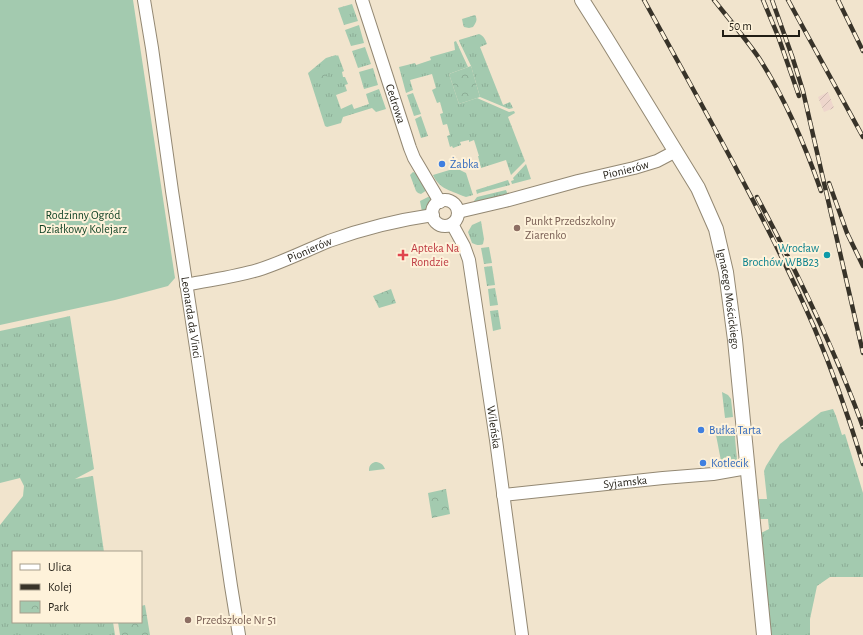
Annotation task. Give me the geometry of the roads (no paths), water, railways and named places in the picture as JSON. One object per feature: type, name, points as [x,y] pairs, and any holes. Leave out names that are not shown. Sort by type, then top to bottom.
[{"type":"street","name":"Leonarda da Vinci","points":[[144,0],[239,635]]},
{"type":"street","name":"Cedrowa","points":[[362,0],[410,148],[414,158],[440,202]]},
{"type":"street","name":"Ignacego Mościckiego","points":[[582,0],[698,188],[716,229],[726,272],[764,635]]},
{"type":"street","name":"Pionierów","points":[[458,212],[634,168],[657,161],[676,152]]},
{"type":"street","points":[[444,201],[449,201],[455,205],[458,212],[456,221],[447,226],[443,226],[435,222],[432,215],[434,207],[440,202],[444,201]]},
{"type":"street","name":"Pionierów","points":[[186,285],[259,270],[354,233],[401,220],[432,215]]},
{"type":"street","name":"Wileńska","points":[[452,224],[464,246],[469,260],[522,635]]},
{"type":"street","name":"Syjamska","points":[[503,495],[713,474],[747,468]]},
{"type":"railway","points":[[644,0],[733,162],[795,285],[828,361],[863,464]]},
{"type":"railway","points":[[714,0],[759,58],[778,90],[801,140],[821,191]]},
{"type":"railway","points":[[763,0],[778,36],[799,96]]},
{"type":"railway","points":[[772,0],[803,91],[863,353]]},
{"type":"railway","points":[[788,0],[863,137]]},
{"type":"railway","points":[[838,0],[863,51]]},
{"type":"railway","points":[[829,183],[847,233],[863,266]]},
{"type":"railway","points":[[757,197],[814,310],[840,368],[863,427]]},
{"type":"place","name":"Żabka","points":[[442,164]]},
{"type":"place","name":"Punkt Przedszkolny Ziarenko","points":[[517,228]]},
{"type":"place","name":"Apteka Na Rondzie","points":[[403,255]]},
{"type":"place","name":"Wrocław Brochów WBB23","points":[[827,255]]},
{"type":"place","name":"Bułka Tarta","points":[[701,430]]},
{"type":"place","name":"Kotlecik","points":[[703,463]]},
{"type":"place","name":"Przedszkole Nr 51","points":[[188,620]]},
{"type":"park label","name":"Rodzinny Ogród Działkowy Kolejarz","points":[[83,222]]}]
